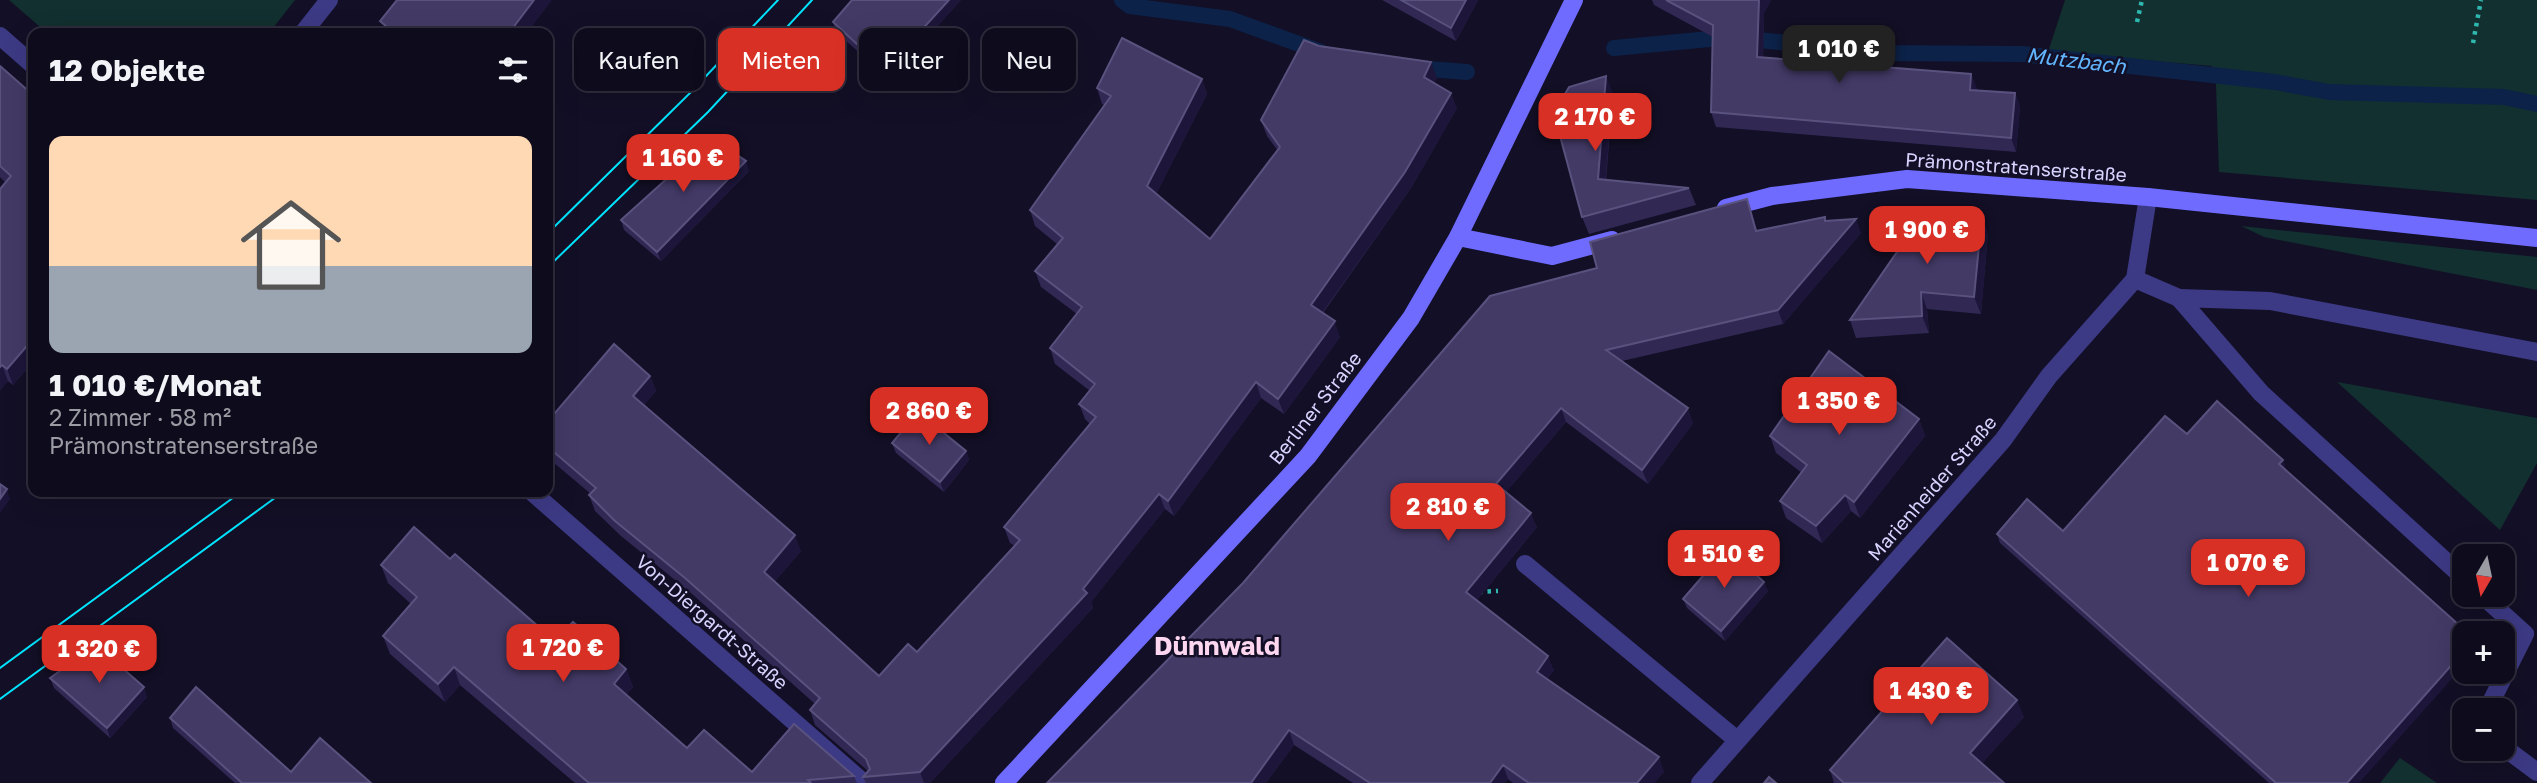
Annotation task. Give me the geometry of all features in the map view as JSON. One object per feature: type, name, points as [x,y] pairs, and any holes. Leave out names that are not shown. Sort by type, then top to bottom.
[{"type":"main road","name":"Berliner Straße","points":[[1004,783],[1308,456],[1411,318],[1458,237],[1574,0]]},
{"type":"main road","name":"Prämonstratenserstraße","points":[[1707,214],[1772,196],[1907,180],[2148,197],[2537,238]]},
{"type":"main road","points":[[1458,237],[1552,256],[1630,235]]},
{"type":"street","points":[[307,28],[329,0]]},
{"type":"street","points":[[0,36],[28,61]]},
{"type":"street","points":[[2148,197],[2135,279],[2179,298],[2270,301],[2537,352]]},
{"type":"street","name":"Marienheider Straße","points":[[1700,783],[2003,440],[2049,376],[2135,279]]},
{"type":"street","points":[[2179,298],[2261,393],[2452,567]]},
{"type":"street","name":"Von-Diergardt-Straße","points":[[538,497],[864,783]]},
{"type":"street","points":[[1525,564],[1737,740]]},
{"type":"street","points":[[2493,698],[2525,634],[2495,607]]},
{"type":"street","points":[[2515,756],[2537,772]]},
{"type":"path","points":[[2137,22],[2142,0]]},
{"type":"path","points":[[2473,43],[2481,0]]},
{"type":"path","points":[[1468,585],[1479,592],[1502,591],[1525,564]]},
{"type":"green space","points":[[9,0],[295,0],[273,28],[41,28]]},
{"type":"green space","points":[[2065,0],[2537,0],[2537,200],[2219,172],[2216,85],[2212,66],[2048,52]]},
{"type":"green space","points":[[2241,226],[2537,257],[2537,290],[2264,237]]},
{"type":"green space","points":[[2337,382],[2537,418],[2537,463],[2500,530]]},
{"type":"green space","points":[[2400,758],[2437,783],[2380,783]]},
{"type":"building","points":[[397,0],[534,0],[513,28],[386,28],[380,21]]},
{"type":"building","points":[[852,0],[949,0],[923,28],[859,28],[859,46],[845,33],[845,28],[840,28],[833,22]]},
{"type":"building","points":[[1401,0],[1466,0],[1451,28]]},
{"type":"building","points":[[1666,0],[1759,0],[1757,57],[1971,74],[1970,90],[2015,93],[2011,138],[1711,112],[1713,25]]},
{"type":"building","points":[[1122,38],[1202,79],[1147,186],[1210,239],[1280,147],[1261,120],[1304,40],[1319,46],[1431,62],[1424,77],[1451,93],[1405,172],[1311,305],[1335,321],[1278,399],[1256,382],[1168,501],[1159,494],[1083,589],[1087,593],[920,772],[863,777],[870,769],[866,759],[810,710],[820,698],[685,578],[615,521],[589,495],[596,488],[553,451],[553,415],[614,344],[650,376],[633,396],[795,535],[764,572],[879,676],[908,644],[917,652],[1020,540],[1004,527],[1096,417],[1079,404],[1095,384],[1050,348],[1082,307],[1035,271],[1063,238],[1030,210],[1111,96],[1097,88]]},
{"type":"building","points":[[0,66],[28,91],[28,345],[7,369],[2,365],[0,367],[0,189],[11,176],[0,166]]},
{"type":"building","points":[[1606,76],[1598,179],[1689,188],[1582,217],[1560,136],[1561,101],[1569,87]]},
{"type":"building","points":[[712,138],[746,161],[657,252],[621,220]]},
{"type":"building","points":[[1747,199],[1756,231],[1825,217],[1825,221],[1856,219],[1778,310],[1606,350],[1688,408],[1642,470],[1561,408],[1496,484],[1531,513],[1466,592],[1548,656],[1537,672],[1659,757],[1637,783],[1529,783],[1503,765],[1490,783],[1370,783],[1289,730],[1251,783],[1047,783],[1243,583],[1490,296],[1597,268],[1590,242]]},
{"type":"building","points":[[1926,210],[1982,215],[1974,297],[1921,292],[1922,316],[1850,320]]},
{"type":"building","points":[[1829,351],[1919,419],[1854,502],[1845,495],[1816,526],[1780,501],[1807,465],[1770,436]]},
{"type":"building","points":[[2217,401],[2283,460],[2279,464],[2454,621],[2452,621],[2452,665],[2347,783],[2276,783],[1997,534],[2027,499],[2063,531],[2165,416],[2187,434]]},
{"type":"building","points":[[918,412],[966,451],[940,482],[892,443]]},
{"type":"building","points":[[0,484],[7,489],[0,499]]},
{"type":"building","points":[[414,527],[450,559],[455,554],[555,641],[573,622],[626,669],[614,684],[687,748],[704,730],[752,772],[794,724],[854,776],[808,780],[811,783],[589,783],[454,667],[438,684],[383,636],[417,597],[381,565]]},
{"type":"building","points":[[1727,548],[1764,582],[1721,631],[1683,599]]},
{"type":"building","points":[[1947,638],[2017,700],[1970,753],[2004,783],[1844,783],[1830,770]]},
{"type":"building","points":[[96,645],[144,687],[107,728],[50,678]]},
{"type":"building","points":[[196,687],[291,772],[320,738],[371,783],[242,783],[170,718]]},
{"type":"building","points":[[1769,777],[1776,783],[1764,783]]},
{"type":"waterway","name":"Mutzbach","points":[[1122,0],[1130,6],[1230,19],[1321,52]]},
{"type":"waterway","name":"Mutzbach","points":[[1614,48],[1731,37],[1880,53],[2022,54],[2275,82],[2329,92],[2504,97],[2537,104]]},
{"type":"waterway","name":"Mutzbach","points":[[1415,68],[1467,72]]},
{"type":"tram line","points":[[553,228],[690,93],[778,0]]},
{"type":"tram line","points":[[553,262],[708,112],[812,0]]},
{"type":"tram line","points":[[0,668],[234,497]]},
{"type":"tram line","points":[[0,699],[276,497]]},
{"type":"district","name":"Dünnwald","points":[[1217,646]]}]
